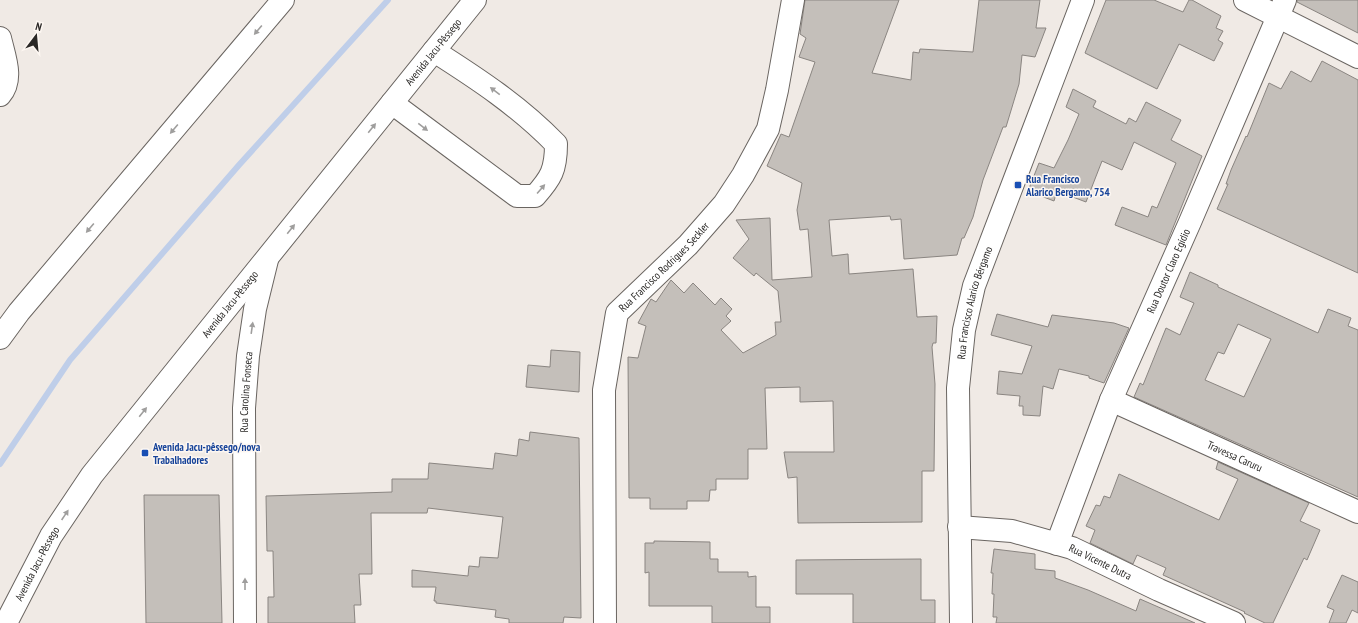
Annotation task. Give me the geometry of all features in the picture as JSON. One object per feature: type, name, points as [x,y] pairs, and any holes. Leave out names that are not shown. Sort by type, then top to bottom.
[{"type":"main road","points":[[0,338],[19,312],[283,0]]},
{"type":"main road","name":"Avenida Jacu-Pêssego","points":[[6,623],[51,536],[92,475],[267,260],[475,0]]},
{"type":"main road","name":"Rua Francisco Rodrigues Seckler","points":[[605,623],[604,390],[616,313],[688,245],[724,204],[744,175],[768,129],[778,90],[793,0]]},
{"type":"main road","name":"Rua Francisco Alarico Bérgamo","points":[[961,623],[958,388],[964,330],[974,286],[1083,0]]},
{"type":"main road","points":[[1245,0],[1281,8],[1358,57]]},
{"type":"main road","name":"Rua Doutor Claro Egídio","points":[[1057,544],[1111,400],[1190,222],[1281,8]]},
{"type":"main road","points":[[0,38],[8,74],[2,93]]},
{"type":"main road","points":[[392,103],[517,196],[535,196],[550,179],[556,158],[556,144],[533,120],[486,85],[434,51]]},
{"type":"main road","name":"Rua Carolina Fonseca","points":[[245,623],[244,408],[248,356],[255,309],[267,260]]},
{"type":"main road","name":"Travessa Caruru","points":[[1111,400],[1358,512]]},
{"type":"main road","name":"Rua Vicente Dutra","points":[[959,527],[1012,531],[1072,548],[1159,590],[1234,623]]},
{"type":"building","points":[[805,0],[899,0],[872,73],[911,80],[913,52],[919,53],[920,49],[973,52],[979,0],[1040,0],[1036,28],[1046,28],[1035,57],[1022,55],[1019,84],[1006,127],[1003,127],[983,180],[973,217],[964,238],[962,238],[957,255],[904,259],[901,219],[891,220],[890,216],[829,220],[832,256],[848,254],[849,274],[913,269],[917,317],[937,316],[936,343],[933,343],[932,347],[935,384],[934,471],[922,471],[922,522],[798,523],[797,477],[788,478],[784,452],[834,452],[833,401],[800,402],[800,387],[765,388],[767,449],[748,449],[748,479],[716,479],[716,490],[710,490],[709,501],[687,501],[687,509],[650,509],[650,498],[629,498],[628,357],[638,358],[646,326],[638,323],[651,299],[656,302],[671,280],[684,293],[693,283],[715,305],[721,298],[732,309],[726,316],[731,321],[721,330],[743,353],[776,335],[775,322],[781,322],[778,291],[756,273],[754,276],[733,258],[749,239],[736,220],[770,218],[772,280],[812,277],[808,229],[800,230],[797,210],[802,183],[767,166],[781,134],[789,137],[815,62],[799,57],[806,38],[800,34]]},
{"type":"building","points":[[1106,0],[1154,0],[1183,12],[1189,0],[1192,0],[1221,16],[1216,28],[1223,31],[1218,40],[1223,43],[1214,61],[1179,44],[1157,89],[1085,53]]},
{"type":"building","points":[[1297,0],[1358,0],[1358,33],[1297,2]]},
{"type":"building","points":[[1322,61],[1358,80],[1358,273],[1217,209],[1228,184],[1226,184],[1231,170],[1246,136],[1247,137],[1269,83],[1281,89],[1291,71],[1311,82]]},
{"type":"building","points":[[1073,89],[1096,101],[1093,107],[1126,124],[1129,118],[1136,122],[1146,102],[1181,120],[1171,140],[1202,156],[1166,245],[1115,225],[1122,207],[1148,217],[1152,206],[1157,208],[1176,163],[1134,142],[1122,170],[1102,161],[1086,202],[1057,191],[1054,201],[1028,191],[1039,163],[1054,168],[1068,140],[1079,114],[1066,107]]},
{"type":"building","points":[[1190,272],[1218,285],[1218,287],[1318,333],[1328,309],[1351,318],[1348,326],[1358,330],[1358,497],[1134,397],[1140,383],[1143,385],[1166,328],[1180,335],[1194,303],[1180,297]],"holes":[[[1238,324],[1271,339],[1244,397],[1205,380],[1218,352],[1224,354]]]},
{"type":"building","points":[[997,314],[1048,327],[1052,315],[1114,323],[1129,328],[1104,383],[1089,378],[1089,376],[1059,369],[1053,389],[1043,386],[1040,416],[1023,415],[1023,406],[1019,406],[1020,396],[997,394],[999,371],[1022,374],[1032,346],[991,335]]},
{"type":"building","points":[[551,350],[580,352],[579,392],[526,387],[528,365],[550,367]]},
{"type":"building","points":[[530,432],[579,438],[581,618],[564,617],[563,623],[509,623],[509,619],[495,617],[496,610],[436,603],[436,601],[434,601],[436,587],[412,587],[412,570],[468,576],[469,566],[479,567],[480,557],[498,558],[503,517],[428,508],[427,513],[371,513],[372,574],[359,574],[361,605],[354,605],[355,623],[268,623],[268,597],[274,597],[273,551],[267,551],[266,496],[392,492],[392,479],[428,479],[429,463],[493,469],[495,453],[517,456],[519,439],[529,441]]},
{"type":"building","points":[[1218,462],[1309,503],[1300,521],[1320,530],[1307,560],[1304,558],[1273,623],[1265,623],[1244,613],[1245,612],[1163,575],[1166,568],[1137,555],[1133,564],[1090,543],[1095,530],[1086,526],[1096,505],[1100,506],[1104,496],[1110,498],[1119,474],[1219,520],[1238,479],[1216,469]]},
{"type":"building","points":[[144,495],[219,495],[222,623],[146,623]]},
{"type":"building","points":[[654,541],[710,542],[710,559],[718,559],[718,572],[748,572],[748,577],[756,576],[756,607],[770,607],[770,623],[712,623],[712,606],[649,606],[649,572],[645,573],[645,543],[654,543]]},
{"type":"building","points":[[994,549],[1035,554],[1035,569],[1055,571],[1055,578],[1088,590],[1136,611],[1140,599],[1195,623],[996,623],[997,617],[993,617],[994,594],[992,594],[993,573],[991,573]]},
{"type":"building","points":[[921,559],[921,600],[935,600],[935,623],[853,623],[853,594],[796,594],[796,560]]},
{"type":"building","points":[[1342,575],[1358,582],[1358,613],[1352,610],[1346,623],[1329,623],[1334,610],[1327,607]]},
{"type":"waterway","points":[[0,464],[70,360],[239,165],[388,0]]},
{"type":"place","name":"Rua Francisco Alarico Bergamo, 754","points":[[1018,185]]},
{"type":"place","name":"Avenida Jacu-pêssego/nova Trabalhadores","points":[[145,453]]}]
